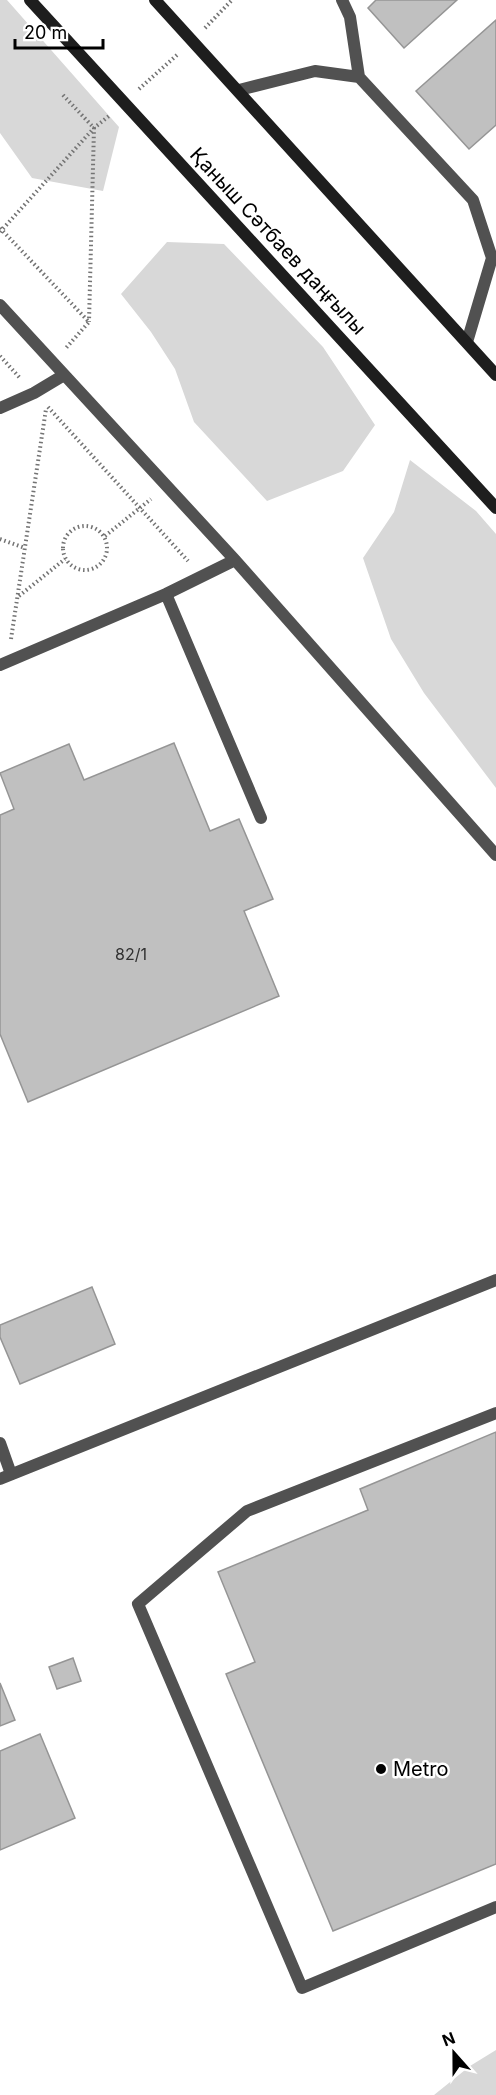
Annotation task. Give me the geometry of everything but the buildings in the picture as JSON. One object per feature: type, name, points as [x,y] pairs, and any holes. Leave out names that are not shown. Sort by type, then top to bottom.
[{"type":"main road","name":"Қаныш Сәтбаев даңғылы","points":[[30,0],[496,508]]},
{"type":"main road","points":[[155,0],[496,375]]},
{"type":"street","points":[[342,0],[350,17],[359,77],[473,200],[492,258],[466,342]]},
{"type":"street","points":[[238,90],[315,71],[359,77]]},
{"type":"street","points":[[0,305],[235,560],[496,855]]},
{"type":"street","points":[[0,408],[34,393],[64,375]]},
{"type":"street","points":[[2,662],[166,594],[235,560]]},
{"type":"street","points":[[166,594],[261,818]]},
{"type":"street","points":[[0,1443],[5,1476],[496,1280]]},
{"type":"street","points":[[496,1413],[247,1511],[138,1604],[302,1988],[496,1907]]},
{"type":"path","points":[[90,322],[1,230],[94,128],[193,41],[232,0]]},
{"type":"path","points":[[53,363],[90,322],[94,128],[63,95]]},
{"type":"path","points":[[0,357],[34,393]]},
{"type":"path","points":[[2,662],[18,597],[46,406],[202,576]]},
{"type":"path","points":[[105,536],[166,487]]},
{"type":"path","points":[[85,525],[96,528],[105,536],[108,548],[104,559],[96,567],[84,570],[73,567],[65,559],[62,547],[65,536],[74,528],[85,525]]},
{"type":"path","points":[[0,539],[25,548]]},
{"type":"path","points":[[18,597],[65,559]]},
{"type":"shaded area","points":[[0,0],[7,0],[119,127],[103,191],[32,178],[0,133]]},
{"type":"shaded area","points":[[167,242],[224,244],[323,347],[375,425],[343,471],[267,501],[194,422],[175,369],[151,332],[121,294]]},
{"type":"shaded area","points":[[410,460],[476,511],[496,534],[496,788],[424,693],[391,639],[363,558],[394,512]]},
{"type":"shaded area","points":[[496,2050],[496,2095],[434,2095],[470,2066]]},
{"type":"place","name":"Metro","points":[[381,1769]]}]
